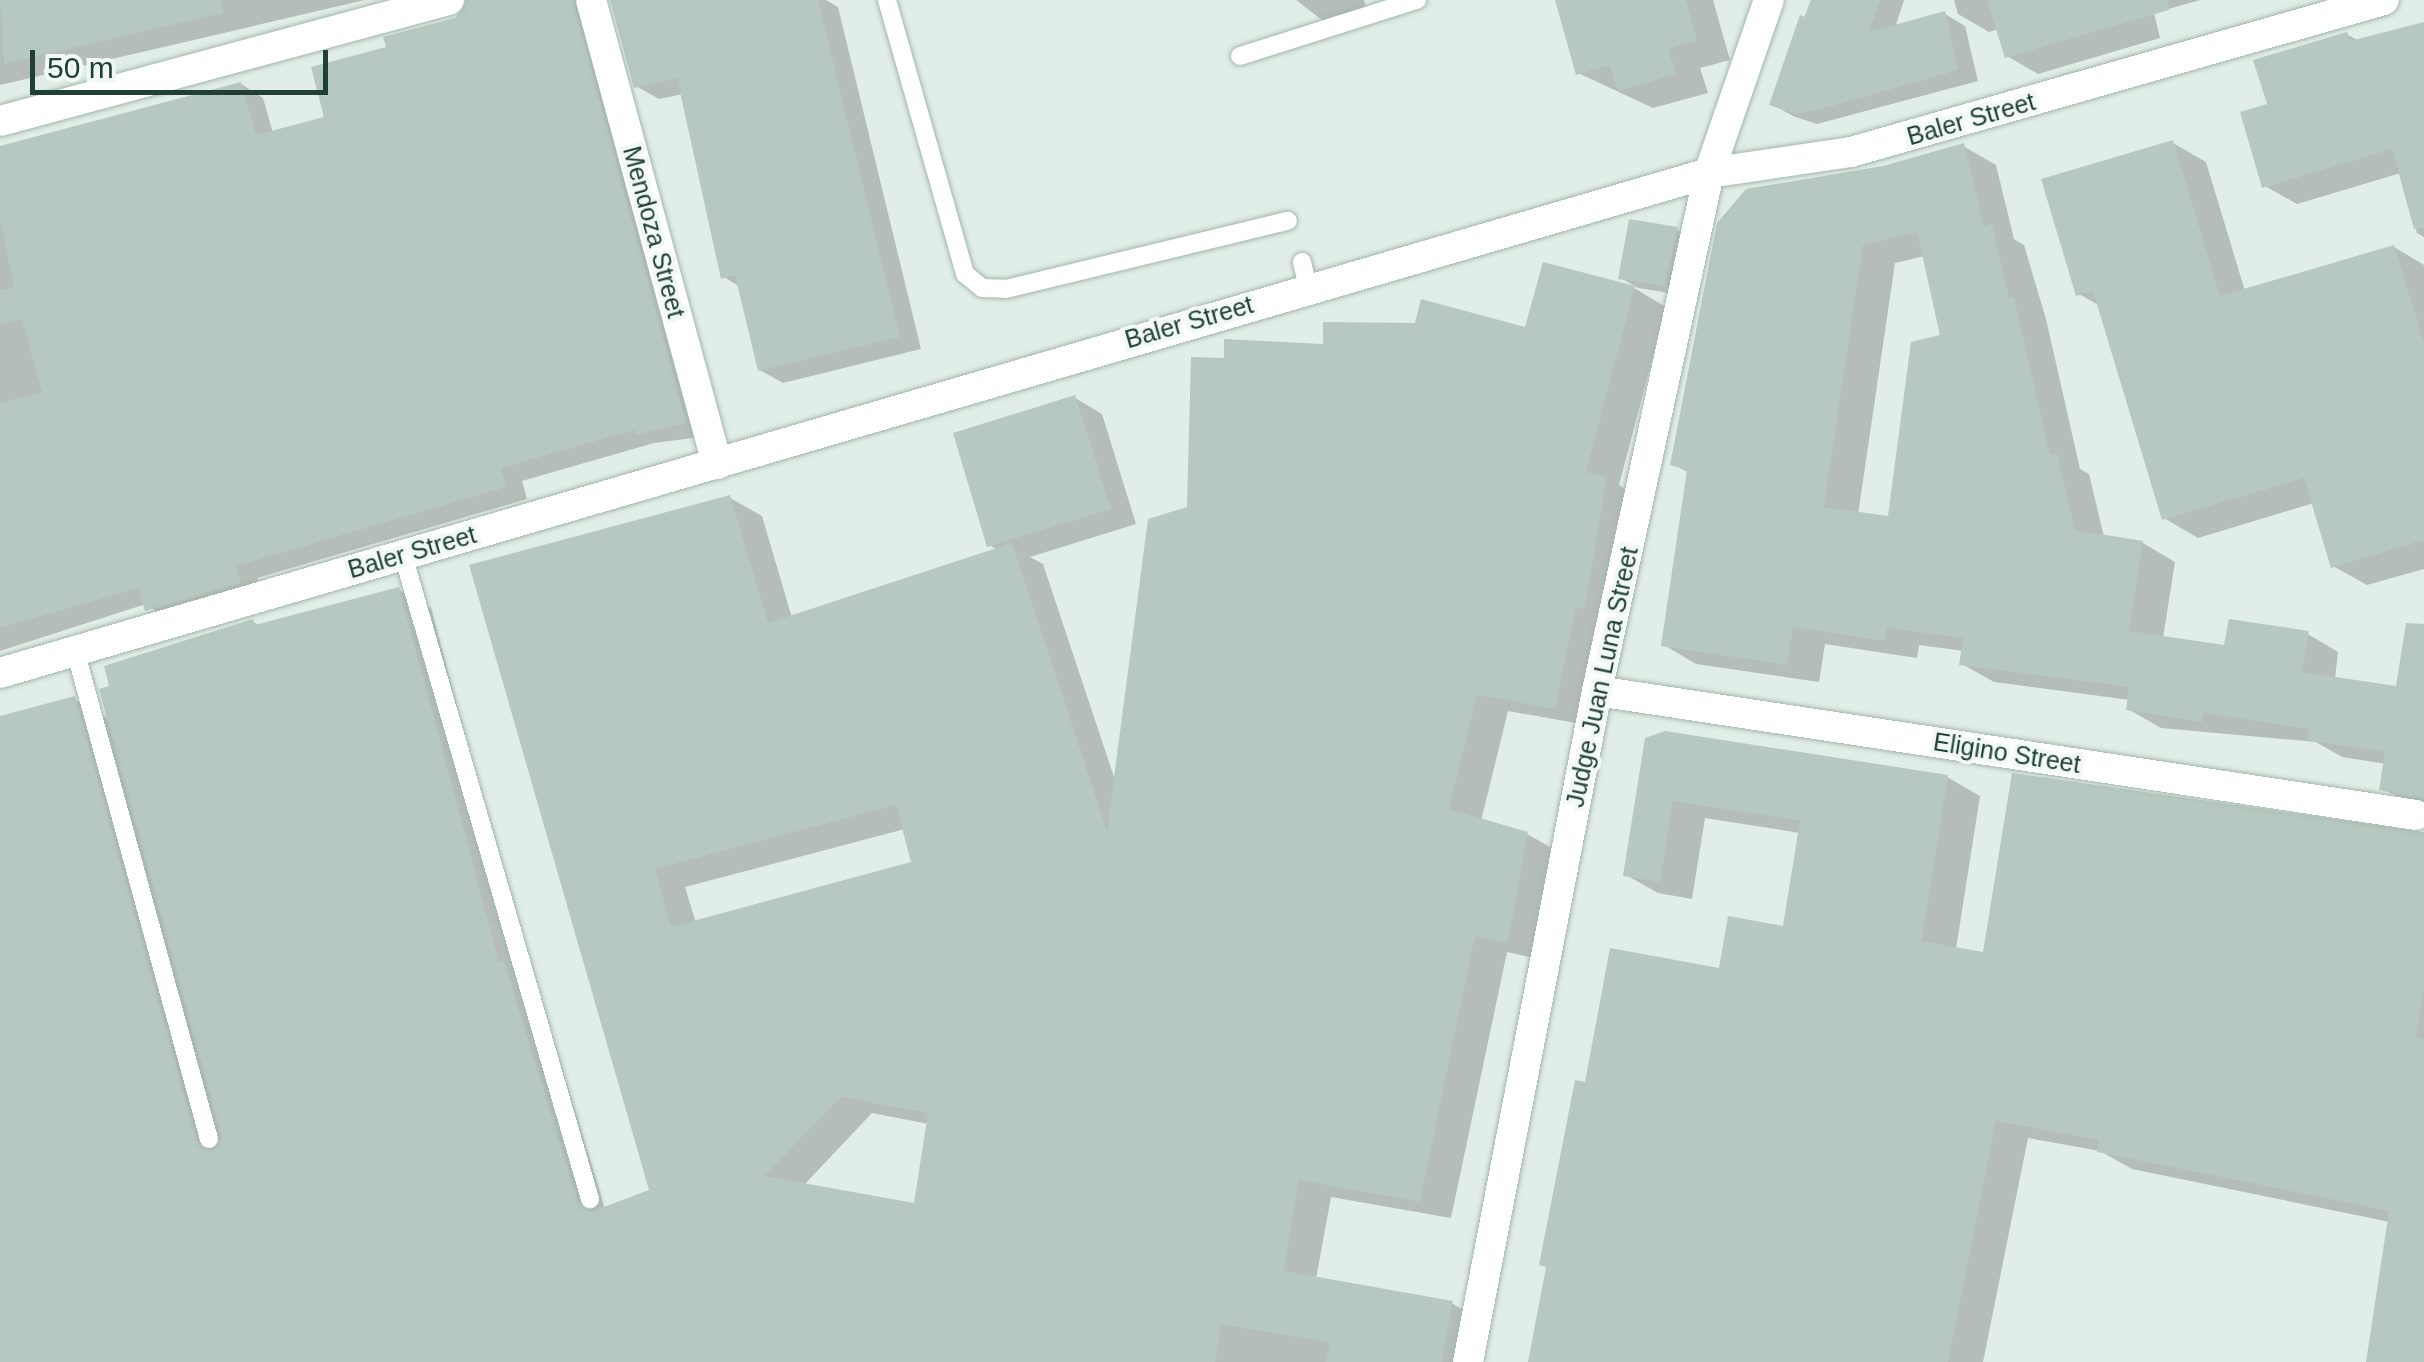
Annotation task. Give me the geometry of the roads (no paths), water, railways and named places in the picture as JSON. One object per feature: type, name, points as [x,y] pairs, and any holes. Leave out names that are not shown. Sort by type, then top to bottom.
[{"type":"street","points":[[0,121],[449,0]]},
{"type":"street","name":"Mendoza Street","points":[[591,0],[718,464]]},
{"type":"street","name":"Judge Juan Luna Street","points":[[1468,1362],[1598,691],[1708,172],[1769,0]]},
{"type":"street","name":"Baler Street","points":[[0,672],[718,464],[1305,275],[1708,172],[1851,152],[2384,0]]},
{"type":"street","name":"Eligino Street","points":[[1598,691],[2416,816]]},
{"type":"lane","points":[[887,0],[964,274],[982,288],[1006,290],[1288,221]]},
{"type":"lane","points":[[1240,56],[1417,0]]},
{"type":"lane","points":[[403,555],[590,1199]]},
{"type":"lane","points":[[75,650],[209,1139]]}]
